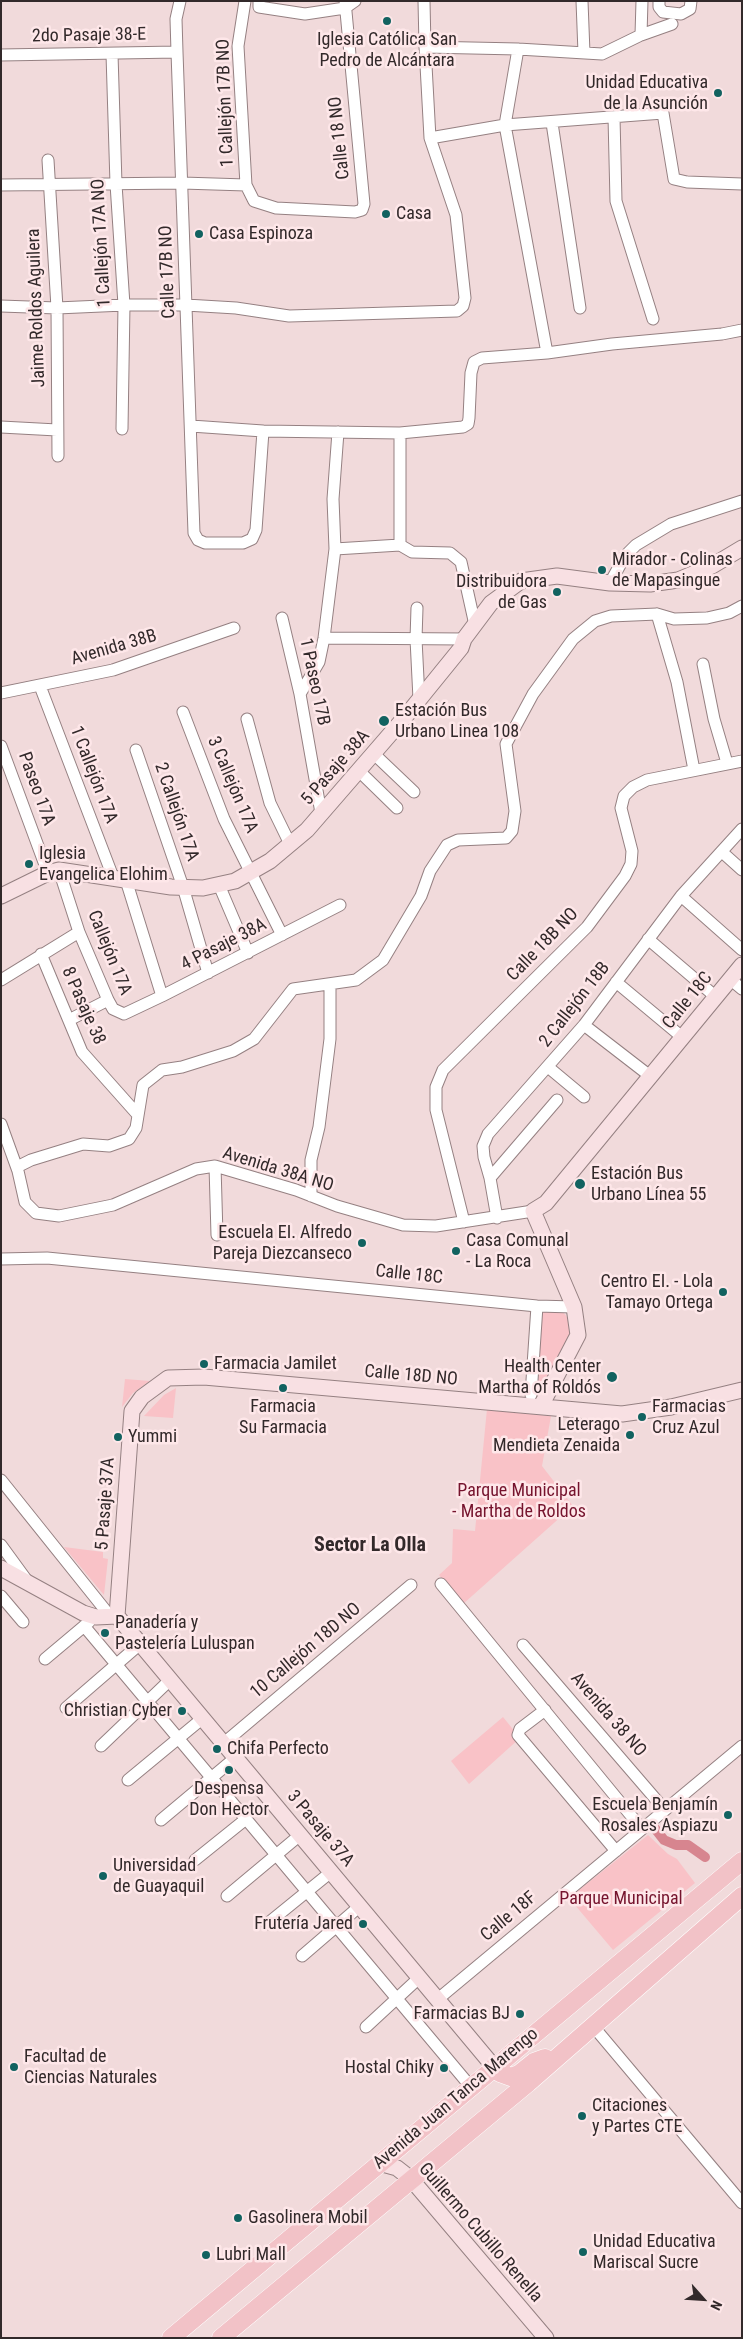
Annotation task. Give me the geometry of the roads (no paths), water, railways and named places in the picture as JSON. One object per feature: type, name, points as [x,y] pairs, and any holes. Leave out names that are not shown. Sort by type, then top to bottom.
[{"type":"main road","name":"Avenida Juan Tanca Marengo","points":[[171,2338],[742,1861]]},
{"type":"main road","name":"Avenida Juan Tanca Marengo","points":[[222,2338],[566,2050],[742,1896]]},
{"type":"main road","points":[[494,2068],[506,2076],[514,2076],[534,2062],[566,2050]]},
{"type":"street","name":"Calle 17B NO","points":[[180,1],[176,19],[177,52],[194,532],[198,540],[205,543],[243,543],[252,539],[256,530],[263,431]]},
{"type":"street","name":"1 Callejón 17B NO","points":[[245,1],[238,46],[246,185],[254,201]]},
{"type":"street","points":[[259,1],[259,7],[305,14],[355,1]]},
{"type":"street","points":[[1,306],[57,308],[124,305],[186,306],[236,308],[289,316],[457,311],[463,306],[465,298],[456,215],[430,138],[424,1]]},
{"type":"street","points":[[582,1],[584,53]]},
{"type":"street","points":[[641,35],[642,1]]},
{"type":"street","points":[[659,1],[659,7],[672,18]]},
{"type":"street","points":[[672,18],[674,1]]},
{"type":"street","points":[[425,47],[518,49],[602,54],[672,18],[686,13],[690,9],[691,1]]},
{"type":"street","name":"Calle 18 NO","points":[[254,201],[276,208],[355,212],[362,210],[364,204],[345,5]]},
{"type":"street","points":[[518,49],[505,125],[547,353]]},
{"type":"street","name":"2do Pasaje 38-E","points":[[1,55],[177,52]]},
{"type":"street","name":"1 Callejón 17A NO","points":[[112,54],[116,184],[124,305],[122,429]]},
{"type":"street","points":[[430,138],[505,125],[552,123],[663,113],[674,179],[687,182],[742,184]]},
{"type":"street","points":[[614,117],[616,201],[653,319]]},
{"type":"street","points":[[552,123],[580,308]]},
{"type":"street","name":"Jaime Roldos Aguilera","points":[[48,160],[57,308],[58,456]]},
{"type":"street","points":[[1,185],[182,183],[246,185]]},
{"type":"street","points":[[191,426],[263,431],[400,434],[463,427],[468,424],[471,372],[474,362],[482,358],[547,353],[612,344],[722,334],[742,330]]},
{"type":"street","points":[[1,427],[57,430]]},
{"type":"street","points":[[300,694],[319,662],[324,638],[335,549],[333,499],[338,432]]},
{"type":"street","points":[[400,434],[400,545]]},
{"type":"street","points":[[610,583],[625,556],[636,545],[671,524],[742,501]]},
{"type":"street","points":[[335,549],[400,545],[412,552],[450,553],[456,556],[461,562],[475,625]]},
{"type":"street","name":"5 Pasaje 38A","points":[[54,872],[203,888],[234,881],[270,861],[308,830],[461,648],[464,639],[492,603],[522,581],[557,576],[610,583],[650,584],[678,580],[712,566],[742,548]]},
{"type":"street","points":[[17,1167],[31,1160],[83,1144],[109,1146],[129,1139],[136,1128],[143,1085],[162,1070],[182,1067],[233,1051],[254,1039],[293,989],[356,980],[383,960],[421,896],[430,871],[447,845],[458,840],[506,838],[512,831],[515,811],[506,744],[533,694],[573,640],[596,621],[611,616],[657,614],[674,619],[707,618],[729,613],[742,606]]},
{"type":"street","points":[[417,608],[416,639],[419,699]]},
{"type":"street","points":[[657,614],[677,682],[694,770]]},
{"type":"street","name":"1 Paseo 17B","points":[[282,618],[300,694],[321,813]]},
{"type":"street","name":"Avenida 38B","points":[[1,693],[114,670],[234,628]]},
{"type":"street","points":[[324,638],[464,639]]},
{"type":"street","points":[[702,664],[714,719],[727,763]]},
{"type":"street","name":"1 Callejón 17A","points":[[40,686],[120,879],[162,996]]},
{"type":"street","name":"3 Callejón 17A","points":[[183,712],[224,819],[282,934]]},
{"type":"street","points":[[247,720],[270,804],[290,844]]},
{"type":"street","name":"Paseo 17A","points":[[1,746],[54,872]]},
{"type":"street","name":"2 Callejón 17A","points":[[136,750],[183,887],[208,973]]},
{"type":"street","points":[[373,753],[414,792]]},
{"type":"street","name":"Calle 18B NO","points":[[464,1222],[436,1110],[436,1087],[443,1070],[587,927],[625,876],[631,864],[632,851],[621,808],[624,796],[633,787],[647,780],[742,761]]},
{"type":"street","points":[[358,770],[397,808]]},
{"type":"street","name":"2 Callejón 18B","points":[[497,1218],[484,1157],[483,1146],[488,1134],[584,1024],[681,896],[742,829]]},
{"type":"street","points":[[722,852],[742,870]]},
{"type":"street","points":[[1,896],[54,872]]},
{"type":"street","name":"Callejón 17A","points":[[54,872],[112,1009],[124,1014]]},
{"type":"street","points":[[219,885],[248,953]]},
{"type":"street","points":[[681,896],[742,950]]},
{"type":"street","name":"4 Pasaje 38A","points":[[124,1014],[340,905]]},
{"type":"street","points":[[1,980],[79,932]]},
{"type":"street","points":[[648,939],[716,997]]},
{"type":"street","name":"8 Pasaje 38","points":[[41,954],[82,1052],[138,1115]]},
{"type":"street","name":"Calle 18C","points":[[464,1222],[533,1211],[546,1203],[716,997],[736,984],[742,965]]},
{"type":"street","points":[[616,982],[682,1038]]},
{"type":"street","points":[[311,1196],[311,1160],[319,1127],[330,1039],[330,989]]},
{"type":"street","points":[[69,1020],[108,1000]]},
{"type":"street","points":[[584,1024],[650,1076]]},
{"type":"street","points":[[548,1067],[584,1097]]},
{"type":"street","points":[[490,1178],[557,1100]]},
{"type":"street","name":"Avenida 38A NO","points":[[1,1124],[17,1167],[26,1202],[36,1213],[59,1216],[113,1205],[196,1169],[215,1166],[337,1206],[403,1225],[436,1226],[464,1222]]},
{"type":"street","points":[[215,1166],[217,1235]]},
{"type":"street","points":[[533,1211],[574,1308],[578,1335],[536,1401]]},
{"type":"street","name":"Calle 18C","points":[[1,1259],[47,1258],[536,1306],[574,1308]]},
{"type":"street","points":[[536,1306],[536,1401]]},
{"type":"street","name":"Calle 18D NO","points":[[142,1397],[168,1378],[181,1376],[536,1401],[622,1414],[671,1407],[742,1390]]},
{"type":"street","name":"5 Pasaje 37A","points":[[108,1616],[132,1411],[142,1397]]},
{"type":"street","points":[[1,1480],[108,1616]]},
{"type":"street","points":[[1,1545],[29,1583]]},
{"type":"street","points":[[1,1568],[83,1612],[108,1616]]},
{"type":"street","points":[[441,1584],[642,1829]]},
{"type":"street","name":"10 Callejón 18D NO","points":[[224,1743],[410,1585]]},
{"type":"street","points":[[1,1596],[23,1622]]},
{"type":"street","points":[[44,1659],[84,1626],[108,1616]]},
{"type":"street","name":"3 Pasaje 37A","points":[[108,1616],[140,1644],[420,1977],[494,2068]]},
{"type":"street","points":[[84,1626],[471,2087]]},
{"type":"street","points":[[66,1708],[140,1644]]},
{"type":"street","name":"Avenida 38 NO","points":[[523,1645],[665,1810]]},
{"type":"street","points":[[101,1746],[170,1680]]},
{"type":"street","points":[[544,1710],[518,1732],[524,1743],[616,1851]]},
{"type":"street","points":[[128,1780],[203,1718]]},
{"type":"street","name":"Calle 18F","points":[[438,1999],[742,1746]]},
{"type":"street","points":[[161,1820],[236,1758]]},
{"type":"street","points":[[196,1860],[246,1819]]},
{"type":"street","points":[[227,1896],[300,1834]]},
{"type":"street","points":[[267,1924],[331,1872]]},
{"type":"street","points":[[302,1956],[360,1906]]},
{"type":"street","points":[[366,2027],[420,1977]]},
{"type":"street","points":[[593,2026],[742,2203]]},
{"type":"street","name":"Guillermo Cubillo Renella","points":[[379,2163],[397,2168],[411,2179],[546,2338]]},
{"type":"waterway","points":[[653,1826],[664,1840],[676,1845],[688,1845],[705,1857]]},
{"type":"place","name":"Iglesia Católica San Pedro de Alcántara","points":[[387,21]]},
{"type":"place","name":"Unidad Educativa de la Asunción","points":[[718,93]]},
{"type":"place","name":"Casa","points":[[386,214]]},
{"type":"place","name":"Casa Espinoza","points":[[199,234]]},
{"type":"place","name":"Mirador - Colinas de Mapasingue","points":[[602,570]]},
{"type":"place","name":"Distribuidora de Gas","points":[[557,592]]},
{"type":"place","name":"Estación Bus Urbano Linea 108","points":[[384,721]]},
{"type":"place","name":"Iglesia Evangelica Elohim","points":[[29,864]]},
{"type":"place","name":"Estación Bus Urbano Línea 55","points":[[580,1184]]},
{"type":"place","name":"Escuela EI. Alfredo Pareja Diezcanseco","points":[[362,1243]]},
{"type":"place","name":"Casa Comunal - La Roca","points":[[456,1251]]},
{"type":"place","name":"Centro EI. - Lola Tamayo Ortega","points":[[723,1292]]},
{"type":"place","name":"Farmacia Jamilet","points":[[204,1364]]},
{"type":"place","name":"Health Center Martha of Roldós","points":[[612,1377]]},
{"type":"place","name":"Farmacia Su Farmacia","points":[[283,1388]]},
{"type":"place","name":"Farmacias Cruz Azul","points":[[642,1417]]},
{"type":"place","name":"Leterago Mendieta Zenaida","points":[[630,1435]]},
{"type":"place","name":"Yummi","points":[[118,1437]]},
{"type":"place","name":"Panadería y Pastelería Luluspan","points":[[105,1633]]},
{"type":"place","name":"Christian Cyber","points":[[182,1711]]},
{"type":"place","name":"Chifa Perfecto","points":[[217,1749]]},
{"type":"place","name":"Despensa Don Hector","points":[[229,1770]]},
{"type":"place","name":"Escuela Benjamín Rosales Aspiazu","points":[[728,1815]]},
{"type":"place","name":"Universidad de Guayaquil","points":[[103,1876]]},
{"type":"place","name":"Frutería Jared","points":[[363,1924]]},
{"type":"place","name":"Farmacias BJ","points":[[520,2014]]},
{"type":"place","name":"Facultad de Ciencias Naturales","points":[[14,2067]]},
{"type":"place","name":"Hostal Chiky","points":[[444,2068]]},
{"type":"place","name":"Citaciones y Partes CTE","points":[[582,2116]]},
{"type":"place","name":"Gasolinera Mobil","points":[[238,2218]]},
{"type":"place","name":"Unidad Educativa Mariscal Sucre","points":[[583,2252]]},
{"type":"place","name":"Lubri Mall","points":[[206,2255]]},
{"type":"district","name":"Sector La Olla","points":[[370,1546]]},
{"type":"park label","name":"Parque Municipal - Martha de Roldos","points":[[519,1501]]},
{"type":"park label","name":"Parque Municipal","points":[[621,1899]]}]
